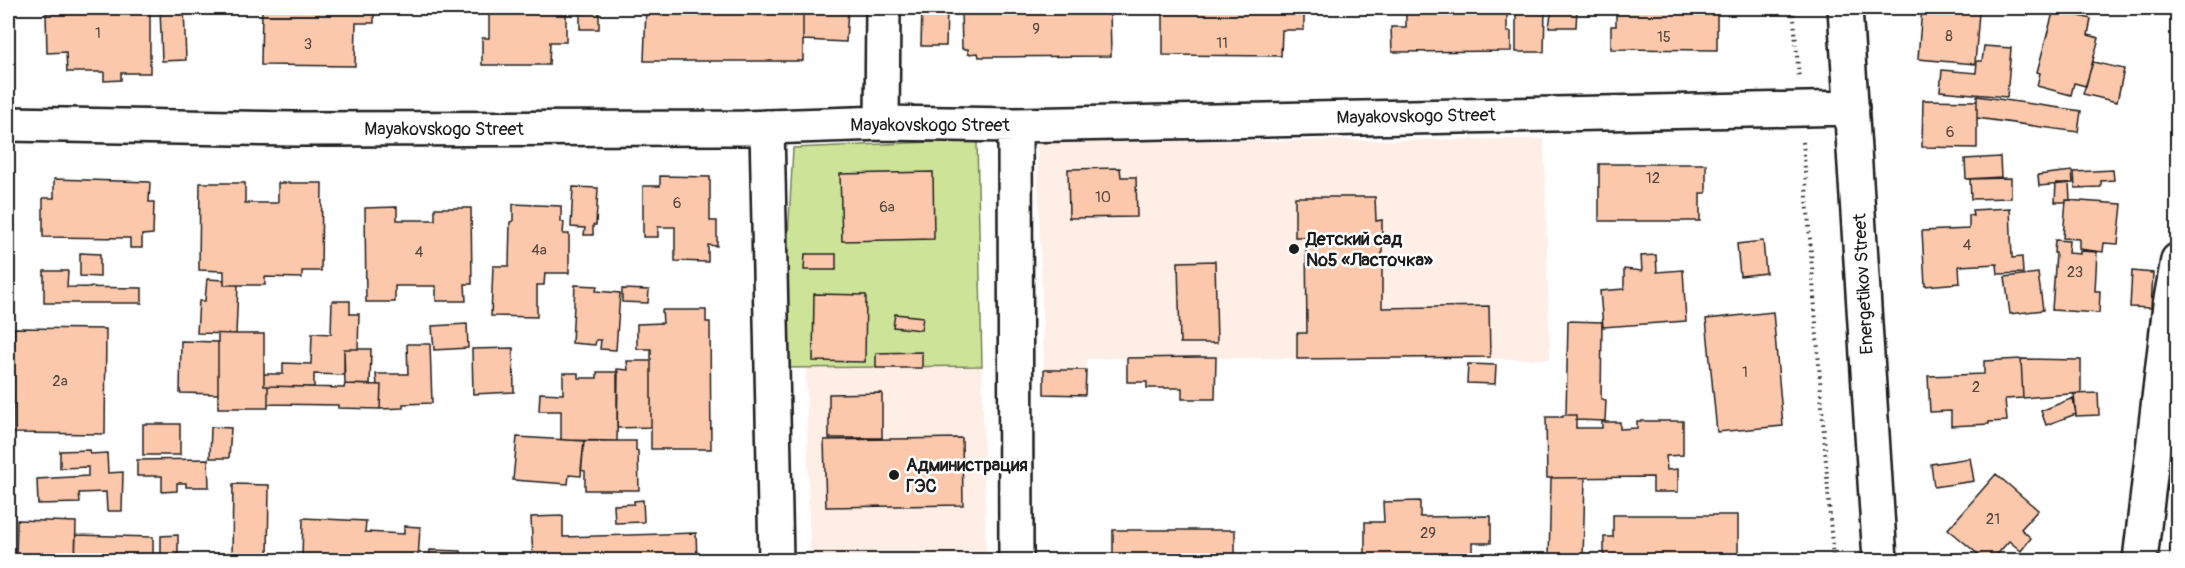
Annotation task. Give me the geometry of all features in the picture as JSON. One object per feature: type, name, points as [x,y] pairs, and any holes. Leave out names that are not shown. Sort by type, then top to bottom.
[{"type":"street","points":[[882,123],[883,8]]},
{"type":"street","name":"Energetikov Street","points":[[1845,8],[1880,561]]},
{"type":"street","name":"Mayakovskogo Street","points":[[8,124],[296,129],[767,127],[882,123],[1015,125],[1852,108]]},
{"type":"street","points":[[1015,125],[1016,561]]},
{"type":"street","points":[[767,127],[776,561]]},
{"type":"street","points":[[2140,561],[2170,305],[2178,260]]},
{"type":"path","points":[[1794,8],[1833,561]]},
{"type":"shaded area","name":"Детский сад №5 «Ласточка»","points":[[1544,139],[1550,359],[1127,358],[1086,359],[1086,370],[1044,370],[1037,142]]},
{"type":"shaded area","points":[[982,366],[986,554],[810,559],[806,368]]},
{"type":"green space","points":[[977,140],[982,366],[781,368],[793,148]]},
{"type":"building","points":[[120,8],[150,8],[150,73],[121,73],[121,80],[104,81],[104,72],[67,72],[66,52],[47,53],[46,13],[120,12]]},
{"type":"building","points":[[160,8],[184,8],[186,60],[162,61]]},
{"type":"building","points":[[262,8],[308,8],[308,10],[332,11],[332,8],[344,8],[344,11],[354,12],[354,8],[374,8],[374,23],[356,23],[355,66],[261,65]]},
{"type":"building","points":[[489,8],[566,9],[566,42],[550,42],[549,65],[482,65],[482,38],[489,38]]},
{"type":"building","points":[[580,8],[599,8],[599,29],[580,29]]},
{"type":"building","points":[[646,8],[683,8],[683,12],[803,13],[803,61],[644,61]]},
{"type":"building","points":[[803,8],[848,8],[846,42],[803,40]]},
{"type":"building","points":[[922,8],[947,8],[946,46],[921,46]]},
{"type":"building","points":[[1110,8],[1111,56],[979,57],[978,53],[968,54],[968,49],[962,49],[961,9]]},
{"type":"building","points":[[1163,8],[1304,8],[1304,30],[1282,30],[1281,56],[1163,55]]},
{"type":"building","points":[[1406,8],[1507,8],[1507,32],[1511,32],[1511,51],[1392,52],[1391,27],[1406,27]]},
{"type":"building","points":[[1516,8],[1545,8],[1544,52],[1516,52]]},
{"type":"building","points":[[1552,8],[1577,8],[1576,27],[1549,27]]},
{"type":"building","points":[[1616,8],[1717,8],[1717,50],[1611,49],[1611,26],[1616,26]]},
{"type":"building","points":[[1922,8],[1979,12],[1975,64],[1918,59]]},
{"type":"building","points":[[2054,9],[2091,19],[2088,35],[2099,38],[2086,86],[2074,83],[2071,95],[2037,86],[2040,73],[2037,72]]},
{"type":"building","points":[[1984,46],[2011,48],[2007,97],[1940,91],[1942,70],[1976,73],[1977,61],[1982,61]]},
{"type":"building","points":[[2093,62],[2124,69],[2117,102],[2083,94]]},
{"type":"building","points":[[1977,96],[2081,111],[2078,132],[1977,118]]},
{"type":"building","points":[[1923,100],[1977,101],[1977,148],[1922,147]]},
{"type":"building","points":[[2000,157],[2001,177],[1966,179],[1965,159]]},
{"type":"building","points":[[1599,164],[1706,164],[1706,193],[1700,193],[1700,221],[1599,221]]},
{"type":"building","points":[[1120,168],[1121,177],[1136,177],[1137,217],[1069,218],[1068,169]]},
{"type":"building","points":[[2113,170],[2114,180],[2101,181],[2101,187],[2075,188],[2074,172]]},
{"type":"building","points":[[2072,171],[2073,183],[2039,186],[2038,175]]},
{"type":"building","points":[[933,172],[934,239],[842,241],[840,174]]},
{"type":"building","points":[[660,176],[710,177],[710,221],[717,221],[717,246],[708,245],[708,262],[675,261],[675,227],[658,227],[658,237],[643,237],[643,186],[660,186]]},
{"type":"building","points":[[2011,178],[2011,198],[1971,199],[1970,179]]},
{"type":"building","points":[[54,179],[150,182],[149,202],[154,202],[153,234],[142,235],[142,248],[130,248],[130,238],[43,237],[43,198],[54,198]]},
{"type":"building","points":[[200,183],[245,183],[245,203],[278,203],[278,183],[322,183],[321,271],[302,271],[302,278],[265,277],[265,285],[224,285],[224,271],[199,270]]},
{"type":"building","points":[[2056,183],[2069,183],[2070,200],[2055,202]]},
{"type":"building","points":[[573,187],[598,188],[596,225],[593,225],[593,235],[584,235],[585,228],[571,227]]},
{"type":"building","points":[[1295,197],[1375,197],[1376,221],[1382,220],[1382,308],[1489,306],[1490,357],[1297,359],[1297,333],[1307,333],[1306,237],[1295,237]]},
{"type":"building","points":[[2066,200],[2122,204],[2118,244],[2104,243],[2103,252],[2079,249],[2079,239],[2063,238]]},
{"type":"building","points":[[513,204],[561,206],[561,222],[564,222],[563,234],[569,234],[569,273],[545,273],[544,285],[537,285],[537,317],[491,316],[493,266],[509,266],[510,222],[513,221]]},
{"type":"building","points":[[397,207],[397,220],[435,220],[435,208],[471,208],[472,284],[465,284],[466,301],[436,301],[436,286],[395,286],[395,302],[366,302],[365,208]]},
{"type":"building","points":[[2010,208],[2012,258],[2022,257],[2023,273],[1998,274],[1997,264],[1959,266],[1960,283],[1925,286],[1922,231],[1969,229],[1969,215],[1973,216],[1972,210]]},
{"type":"building","points":[[2055,240],[2069,241],[2068,253],[2097,252],[2095,291],[2100,291],[2099,313],[2052,310]]},
{"type":"building","points":[[1763,241],[1766,273],[1740,276],[1737,244]]},
{"type":"building","points":[[80,253],[100,254],[100,277],[80,276]]},
{"type":"building","points":[[805,254],[836,254],[836,270],[804,270]]},
{"type":"building","points":[[1656,255],[1657,272],[1683,270],[1686,321],[1603,327],[1600,291],[1624,289],[1624,269],[1642,271],[1641,256]]},
{"type":"building","points":[[1215,261],[1217,343],[1180,343],[1178,262]]},
{"type":"building","points":[[44,271],[68,271],[67,287],[142,288],[142,303],[44,303]]},
{"type":"building","points":[[2132,271],[2153,273],[2151,308],[2130,307]]},
{"type":"building","points":[[2038,273],[2043,310],[2010,314],[2005,277]]},
{"type":"building","points":[[207,279],[224,280],[224,285],[238,285],[236,334],[197,333],[199,301],[205,301]]},
{"type":"building","points":[[575,285],[597,286],[596,291],[620,293],[616,350],[600,349],[601,340],[596,340],[595,345],[572,343]]},
{"type":"building","points":[[622,289],[649,290],[648,303],[622,302]]},
{"type":"building","points":[[814,294],[866,295],[865,362],[813,361]]},
{"type":"building","points":[[332,301],[350,301],[350,314],[359,314],[358,349],[344,349],[344,375],[314,374],[314,387],[264,386],[264,374],[283,374],[283,363],[311,364],[312,333],[331,334]]},
{"type":"building","points":[[662,310],[706,310],[706,322],[710,322],[711,449],[651,449],[651,349],[637,349],[637,324],[663,323]]},
{"type":"building","points":[[1773,312],[1783,426],[1717,432],[1706,319]]},
{"type":"building","points":[[895,314],[923,317],[921,330],[893,327]]},
{"type":"building","points":[[1568,321],[1602,322],[1601,399],[1606,400],[1605,421],[1576,420],[1576,415],[1566,415]]},
{"type":"building","points":[[467,324],[468,348],[434,350],[432,326]]},
{"type":"building","points":[[14,328],[106,329],[105,434],[13,433]]},
{"type":"building","points":[[218,334],[264,334],[264,386],[268,386],[268,408],[218,408]]},
{"type":"building","points":[[181,341],[218,342],[218,394],[180,393]]},
{"type":"building","points":[[407,344],[430,344],[432,403],[403,404],[403,408],[380,409],[381,385],[377,385],[376,374],[408,374]]},
{"type":"building","points":[[513,348],[514,392],[473,394],[472,349]]},
{"type":"building","points":[[344,349],[371,349],[370,385],[345,384]]},
{"type":"building","points":[[922,352],[922,368],[876,368],[876,353]]},
{"type":"building","points":[[1216,357],[1215,399],[1182,399],[1182,388],[1147,388],[1147,382],[1127,382],[1127,358]]},
{"type":"building","points":[[2021,359],[2081,360],[2081,393],[2023,398]]},
{"type":"building","points":[[2021,359],[2023,398],[2005,399],[2007,421],[1951,426],[1951,411],[1930,412],[1928,376],[1984,374],[1984,361]]},
{"type":"building","points":[[627,361],[651,361],[651,427],[617,428],[617,369],[628,370]]},
{"type":"building","points":[[1468,364],[1496,365],[1495,384],[1467,383]]},
{"type":"building","points":[[1044,370],[1086,370],[1085,395],[1044,394]]},
{"type":"building","points":[[597,372],[618,372],[617,441],[561,440],[561,411],[539,411],[540,393],[563,394],[563,373],[578,373],[578,378],[597,378]]},
{"type":"building","points":[[345,384],[381,385],[380,409],[338,408],[338,405],[268,404],[268,386],[344,388]]},
{"type":"building","points":[[882,393],[882,438],[829,438],[829,394]]},
{"type":"building","points":[[2098,393],[2099,415],[2076,416],[2074,394]]},
{"type":"building","points":[[2073,398],[2076,414],[2046,425],[2041,411]]},
{"type":"building","points":[[1563,415],[1576,415],[1576,428],[1602,428],[1602,422],[1620,422],[1620,429],[1637,428],[1637,421],[1683,421],[1683,455],[1666,456],[1667,470],[1678,469],[1678,492],[1653,492],[1653,477],[1547,478],[1546,417],[1563,417]]},
{"type":"building","points":[[143,424],[180,424],[180,455],[143,455]]},
{"type":"building","points":[[211,427],[231,428],[229,458],[210,458]]},
{"type":"building","points":[[517,437],[584,441],[581,476],[569,475],[568,484],[513,480]]},
{"type":"building","name":"Администрация ГЭС","points":[[962,438],[963,505],[826,507],[824,440]]},
{"type":"building","points":[[584,441],[636,441],[639,490],[585,490],[585,471],[581,470]]},
{"type":"building","points":[[89,450],[90,454],[107,453],[108,473],[123,472],[122,511],[107,511],[106,492],[79,493],[80,503],[38,504],[37,479],[88,476],[88,467],[60,468],[60,451]]},
{"type":"building","points":[[1970,458],[1974,481],[1934,487],[1931,464]]},
{"type":"building","points":[[208,459],[209,487],[186,487],[186,483],[177,483],[177,491],[162,492],[162,476],[137,476],[137,460]]},
{"type":"building","points":[[1996,474],[2038,510],[2021,529],[2031,538],[2021,551],[2009,541],[1992,560],[1985,560],[1948,529]]},
{"type":"building","points":[[1551,478],[1585,478],[1583,560],[1549,560]]},
{"type":"building","points":[[233,484],[269,485],[268,560],[232,560]]},
{"type":"building","points":[[643,500],[644,522],[615,523],[614,505],[634,504],[634,501]]},
{"type":"building","points":[[1420,501],[1420,517],[1491,516],[1491,543],[1472,543],[1472,560],[1365,560],[1365,522],[1384,522],[1383,502]]},
{"type":"building","points":[[1613,515],[1738,515],[1738,560],[1613,560],[1613,558],[1604,557],[1604,537],[1613,537]]},
{"type":"building","points":[[563,516],[563,537],[696,533],[697,560],[533,560],[531,517]]},
{"type":"building","points":[[303,518],[366,521],[365,532],[404,534],[404,526],[420,527],[418,560],[302,560]]},
{"type":"building","points":[[17,520],[76,522],[75,560],[16,560]]},
{"type":"building","points":[[1113,530],[1235,530],[1235,560],[1113,560]]},
{"type":"building","points":[[76,535],[153,537],[153,560],[75,560]]},
{"type":"building","points":[[178,535],[178,560],[161,560],[161,536]]},
{"type":"building","points":[[2178,547],[2178,560],[2171,560],[2170,548]]},
{"type":"building","points":[[430,550],[461,551],[461,560],[429,560]]},
{"type":"place","name":"Детский сад №5 «Ласточка»","points":[[1294,249]]},
{"type":"place","name":"Администрация ГЭС","points":[[894,475]]}]
